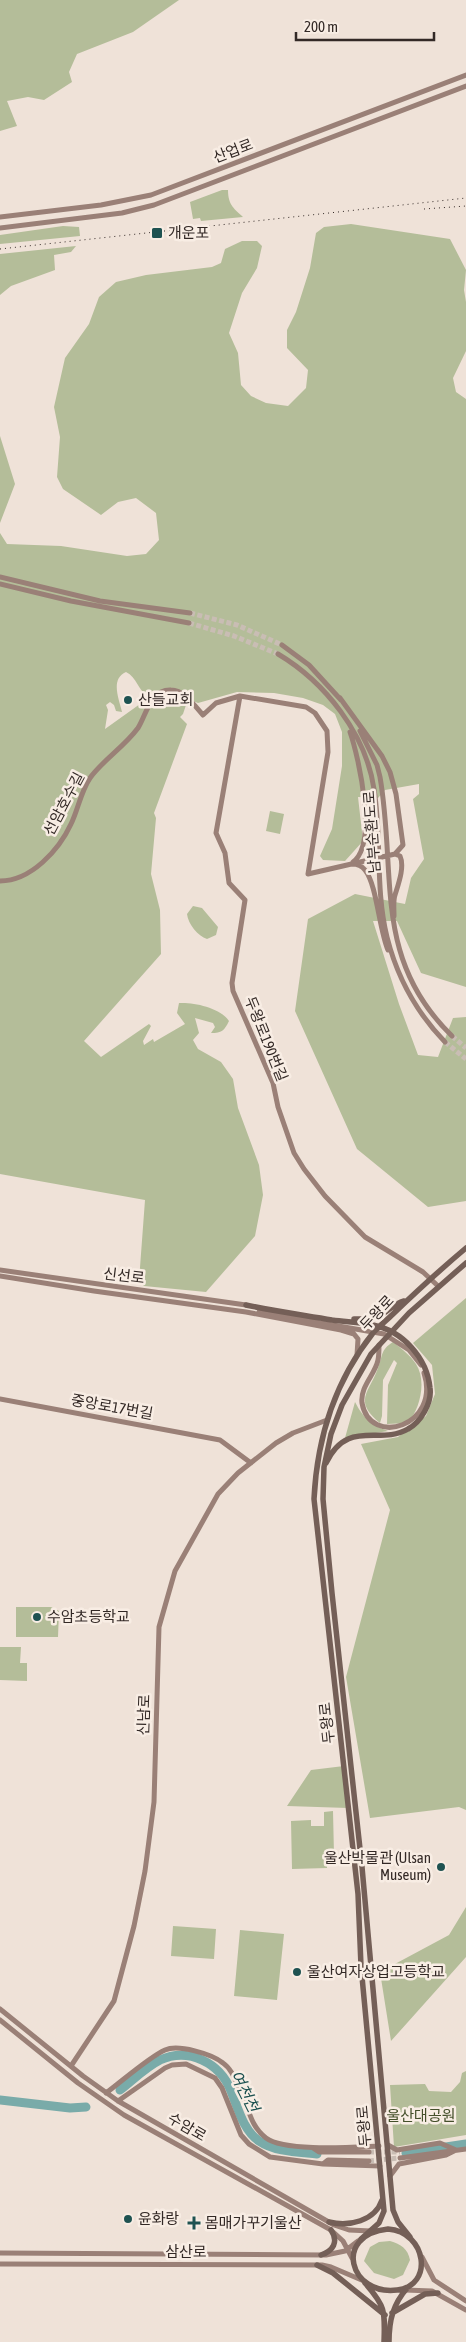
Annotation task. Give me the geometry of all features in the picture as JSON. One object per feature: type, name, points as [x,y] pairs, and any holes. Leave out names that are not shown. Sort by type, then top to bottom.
[{"type":"main road","name":"산업로","points":[[0,217],[101,205],[151,195],[466,75]]},
{"type":"main road","name":"산업로","points":[[0,228],[122,213],[154,205],[466,86]]},
{"type":"main road","points":[[0,577],[100,601],[190,613]]},
{"type":"main road","points":[[0,584],[71,602],[189,624]]},
{"type":"main road","name":"남부순환도로","points":[[282,645],[310,665],[340,698],[356,723],[377,765],[382,790],[390,904],[395,937],[404,966],[418,994],[435,1018],[452,1036]]},
{"type":"main road","name":"남부순환도로","points":[[278,654],[314,680],[341,712],[369,765],[375,790],[379,862],[386,930],[396,969],[420,1012],[445,1042]]},
{"type":"main road","name":"선암호수길","points":[[0,881],[11,880],[38,866],[51,854],[71,825],[91,777],[138,729],[148,706],[159,694],[171,690],[178,692],[193,703],[203,715],[216,703],[240,696]]},
{"type":"main road","points":[[240,696],[306,707],[315,713],[326,731],[328,752],[308,874],[395,854],[402,848],[404,839],[392,779],[382,756],[340,698]]},
{"type":"main road","name":"두왕로190번길","points":[[240,696],[216,833],[225,853],[230,883],[244,900],[232,983],[233,991],[273,1083],[275,1100],[294,1153],[325,1196],[365,1237],[430,1278],[438,1286]]},
{"type":"main road","points":[[341,712],[361,770],[364,799],[365,845],[359,857],[351,864]]},
{"type":"main road","points":[[395,854],[400,856],[402,860],[398,889],[394,896],[395,937]]},
{"type":"main road","points":[[351,864],[362,867],[369,876],[383,935],[403,982]]},
{"type":"main road","name":"두왕로","points":[[361,2239],[383,2217],[383,2196],[361,1966],[358,1887],[314,1499],[317,1456],[327,1420],[356,1360],[375,1331],[430,1278],[466,1248]]},
{"type":"main road","name":"두왕로","points":[[410,2237],[393,2214],[358,1830],[332,1593],[324,1498],[324,1467],[326,1454],[342,1405],[379,1345],[409,1312],[466,1263]]},
{"type":"main road","name":"신선로","points":[[0,1270],[246,1305]]},
{"type":"main road","name":"신선로","points":[[0,1276],[94,1292],[246,1312]]},
{"type":"main road","points":[[246,1305],[265,1305],[351,1319],[370,1319],[380,1316],[394,1304],[406,1301]]},
{"type":"main road","points":[[246,1305],[359,1326]]},
{"type":"main road","points":[[246,1312],[267,1312],[359,1326],[386,1328],[399,1339],[420,1364],[426,1384],[422,1407],[417,1416],[404,1426],[387,1428],[373,1421],[366,1413],[362,1402],[362,1392],[378,1361],[379,1345]]},
{"type":"main road","points":[[246,1312],[354,1334],[358,1339],[356,1360]]},
{"type":"main road","points":[[324,1467],[332,1451],[351,1438],[372,1434],[396,1434],[409,1429],[425,1412],[431,1393],[428,1372],[412,1347],[399,1339]]},
{"type":"main road","name":"중앙로17번길","points":[[0,1399],[220,1440],[251,1462]]},
{"type":"main road","name":"신남로","points":[[70,2066],[114,2001],[134,1926],[145,1871],[154,1802],[159,1627],[175,1571],[218,1494],[238,1473],[289,1435],[327,1420]]},
{"type":"main road","name":"수암로","points":[[0,2009],[70,2066],[118,2101],[329,2222],[349,2230],[379,2230]]},
{"type":"main road","name":"수암로","points":[[0,2020],[78,2083],[124,2115],[331,2230],[348,2249],[352,2258]]},
{"type":"main road","points":[[106,2093],[165,2050],[185,2049],[200,2052],[223,2063],[233,2075],[247,2105],[253,2125],[267,2139],[278,2143],[312,2147],[379,2146]]},
{"type":"main road","points":[[118,2101],[172,2065],[181,2064],[215,2078],[222,2088],[241,2135],[249,2144],[270,2157],[323,2164],[380,2166]]},
{"type":"main road","points":[[388,2145],[398,2151],[440,2143],[456,2150]]},
{"type":"main road","points":[[312,2147],[319,2152],[369,2152]]},
{"type":"main road","points":[[400,2161],[446,2155],[456,2150],[466,2149]]},
{"type":"main road","points":[[390,2176],[400,2161],[398,2151]]},
{"type":"main road","points":[[323,2164],[328,2160],[369,2161]]},
{"type":"main road","points":[[329,2222],[347,2223],[370,2216],[378,2210],[383,2196]]},
{"type":"main road","points":[[388,2315],[356,2272],[352,2258],[355,2247],[361,2239],[379,2230],[394,2229],[410,2237],[434,2280],[466,2301]]},
{"type":"main road","points":[[321,2255],[330,2251],[334,2246],[335,2240],[331,2230]]},
{"type":"main road","name":"삼산로","points":[[0,2253],[321,2255],[336,2254],[348,2249],[361,2239]]},
{"type":"main road","points":[[384,2342],[388,2315],[419,2272],[421,2254]]},
{"type":"main road","name":"삼산로","points":[[0,2264],[317,2265],[331,2267],[369,2284]]},
{"type":"main road","points":[[317,2265],[333,2273],[388,2315]]},
{"type":"main road","points":[[356,2272],[369,2284],[395,2290],[407,2288],[423,2289],[438,2293],[466,2310]]},
{"type":"main road","points":[[388,2315],[425,2294],[438,2293]]},
{"type":"main road","points":[[386,2333],[389,2342]]},
{"type":"green space","points":[[0,0],[179,0],[133,32],[77,54],[69,72],[72,82],[44,100],[28,97],[7,101],[17,126],[0,131]]},
{"type":"green space","points":[[222,190],[228,190],[231,203],[243,217],[201,221],[200,218],[193,219],[190,202]]},
{"type":"green space","points":[[351,224],[450,239],[466,270],[464,290],[466,302],[466,351],[453,378],[456,392],[466,399],[466,987],[421,973],[397,921],[373,921],[399,1004],[418,1055],[438,1057],[453,1018],[466,1017],[466,1201],[428,1207],[357,1149],[295,1011],[308,919],[355,894],[405,904],[411,878],[424,859],[413,799],[419,794],[419,784],[385,790],[378,798],[358,797],[363,841],[345,861],[323,860],[320,856],[332,829],[342,766],[342,732],[335,714],[323,705],[303,698],[274,693],[237,692],[198,703],[171,689],[165,689],[148,696],[142,691],[133,677],[126,672],[118,679],[117,684],[122,712],[116,711],[114,705],[110,702],[106,705],[108,710],[105,729],[147,699],[169,694],[186,705],[180,717],[187,724],[154,813],[156,818],[151,874],[160,910],[161,954],[84,1041],[101,1057],[149,1024],[151,1026],[143,1041],[144,1045],[153,1039],[154,1042],[185,1024],[177,1013],[179,1003],[207,1007],[225,1016],[229,1021],[226,1027],[222,1031],[215,1033],[211,1033],[215,1027],[213,1023],[195,1018],[199,1033],[193,1040],[198,1049],[221,1062],[233,1079],[238,1108],[259,1165],[263,1195],[255,1236],[206,1292],[144,1286],[139,1281],[145,1200],[0,1174],[0,533],[7,544],[61,546],[127,556],[146,554],[159,540],[156,513],[136,498],[118,502],[101,515],[63,489],[57,477],[60,437],[54,407],[65,358],[89,324],[99,297],[116,282],[146,275],[212,267],[221,263],[225,249],[242,241],[257,241],[262,246],[257,268],[242,293],[229,333],[238,353],[241,385],[251,396],[266,403],[288,406],[306,388],[308,370],[287,348],[287,330],[296,312],[310,268],[316,233],[324,227]]},
{"type":"green space","points":[[63,226],[79,227],[80,236],[0,244],[0,235]]},
{"type":"green space","points":[[76,246],[71,252],[54,255],[55,270],[11,286],[0,295],[0,254]]},
{"type":"green space","points":[[0,436],[15,484],[0,523]]},
{"type":"green space","points":[[270,811],[284,814],[280,834],[266,831]]},
{"type":"green space","points":[[193,906],[202,908],[218,927],[216,935],[207,939],[194,929],[189,922],[187,914]]},
{"type":"green space","points":[[466,1298],[466,1810],[459,1807],[370,1818],[346,1677],[390,1510],[361,1444],[398,1437],[426,1416],[435,1394],[432,1365],[413,1343]]},
{"type":"green space","points":[[393,1342],[414,1361],[421,1378],[419,1403],[408,1423],[387,1424],[388,1385],[397,1363],[394,1360],[383,1380],[382,1416],[380,1423],[367,1408],[365,1402],[382,1354]]},
{"type":"green space","points":[[355,1402],[368,1421],[388,1431],[345,1438]]},
{"type":"green space","points":[[16,1607],[51,1607],[59,1611],[58,1637],[16,1637]]},
{"type":"green space","points":[[0,1647],[21,1647],[20,1663],[27,1663],[27,1681],[0,1680]]},
{"type":"green space","points":[[344,1766],[348,1808],[287,1806],[311,1770]]},
{"type":"green space","points":[[333,1811],[334,1855],[327,1856],[327,1868],[292,1869],[291,1821],[311,1820],[311,1826],[324,1826],[324,1812]]},
{"type":"green space","points":[[466,1907],[466,1957],[391,2041],[380,1972],[449,1935]]},
{"type":"green space","points":[[173,1926],[216,1929],[214,1959],[171,1956]]},
{"type":"green space","points":[[240,1930],[284,1934],[277,2000],[234,1996]]},
{"type":"green space","name":"울산대공원","points":[[466,2071],[466,2135],[394,2147],[390,2085],[425,2084],[429,2091],[451,2092],[460,2082],[462,2073]]},
{"type":"green space","points":[[390,2241],[403,2248],[408,2253],[410,2260],[403,2275],[394,2279],[374,2273],[364,2261],[370,2247],[379,2242]]},
{"type":"waterway","name":"여천천","points":[[120,2090],[160,2060],[182,2055],[202,2060],[211,2065],[226,2081],[245,2125],[259,2141],[279,2149],[317,2154]]},
{"type":"waterway","name":"여천천","points":[[0,2100],[70,2108],[86,2107]]},
{"type":"waterway","name":"여천천","points":[[406,2153],[466,2144]]},
{"type":"tunnel","points":[[190,613],[237,625],[282,645]]},
{"type":"tunnel","points":[[189,623],[234,636],[278,654]]},
{"type":"tunnel","points":[[452,1036],[466,1048]]},
{"type":"tunnel","points":[[445,1042],[466,1059]]},
{"type":"tunnel","points":[[369,2152],[400,2152]]},
{"type":"tunnel","points":[[369,2161],[400,2158]]},
{"type":"railway","points":[[0,249],[466,198]]},
{"type":"railway","points":[[424,209],[466,206]]},
{"type":"place","name":"개운포","points":[[157,233]]},
{"type":"place","name":"산들교회","points":[[128,700]]},
{"type":"place","name":"수암초등학교","points":[[37,1617]]},
{"type":"place","name":"울산박물관 (Ulsan Museum)","points":[[441,1867]]},
{"type":"place","name":"울산여자상업고등학교","points":[[297,1972]]},
{"type":"place","name":"윤화랑","points":[[128,2219]]},
{"type":"place","name":"몸매가꾸기울산","points":[[194,2223]]}]
